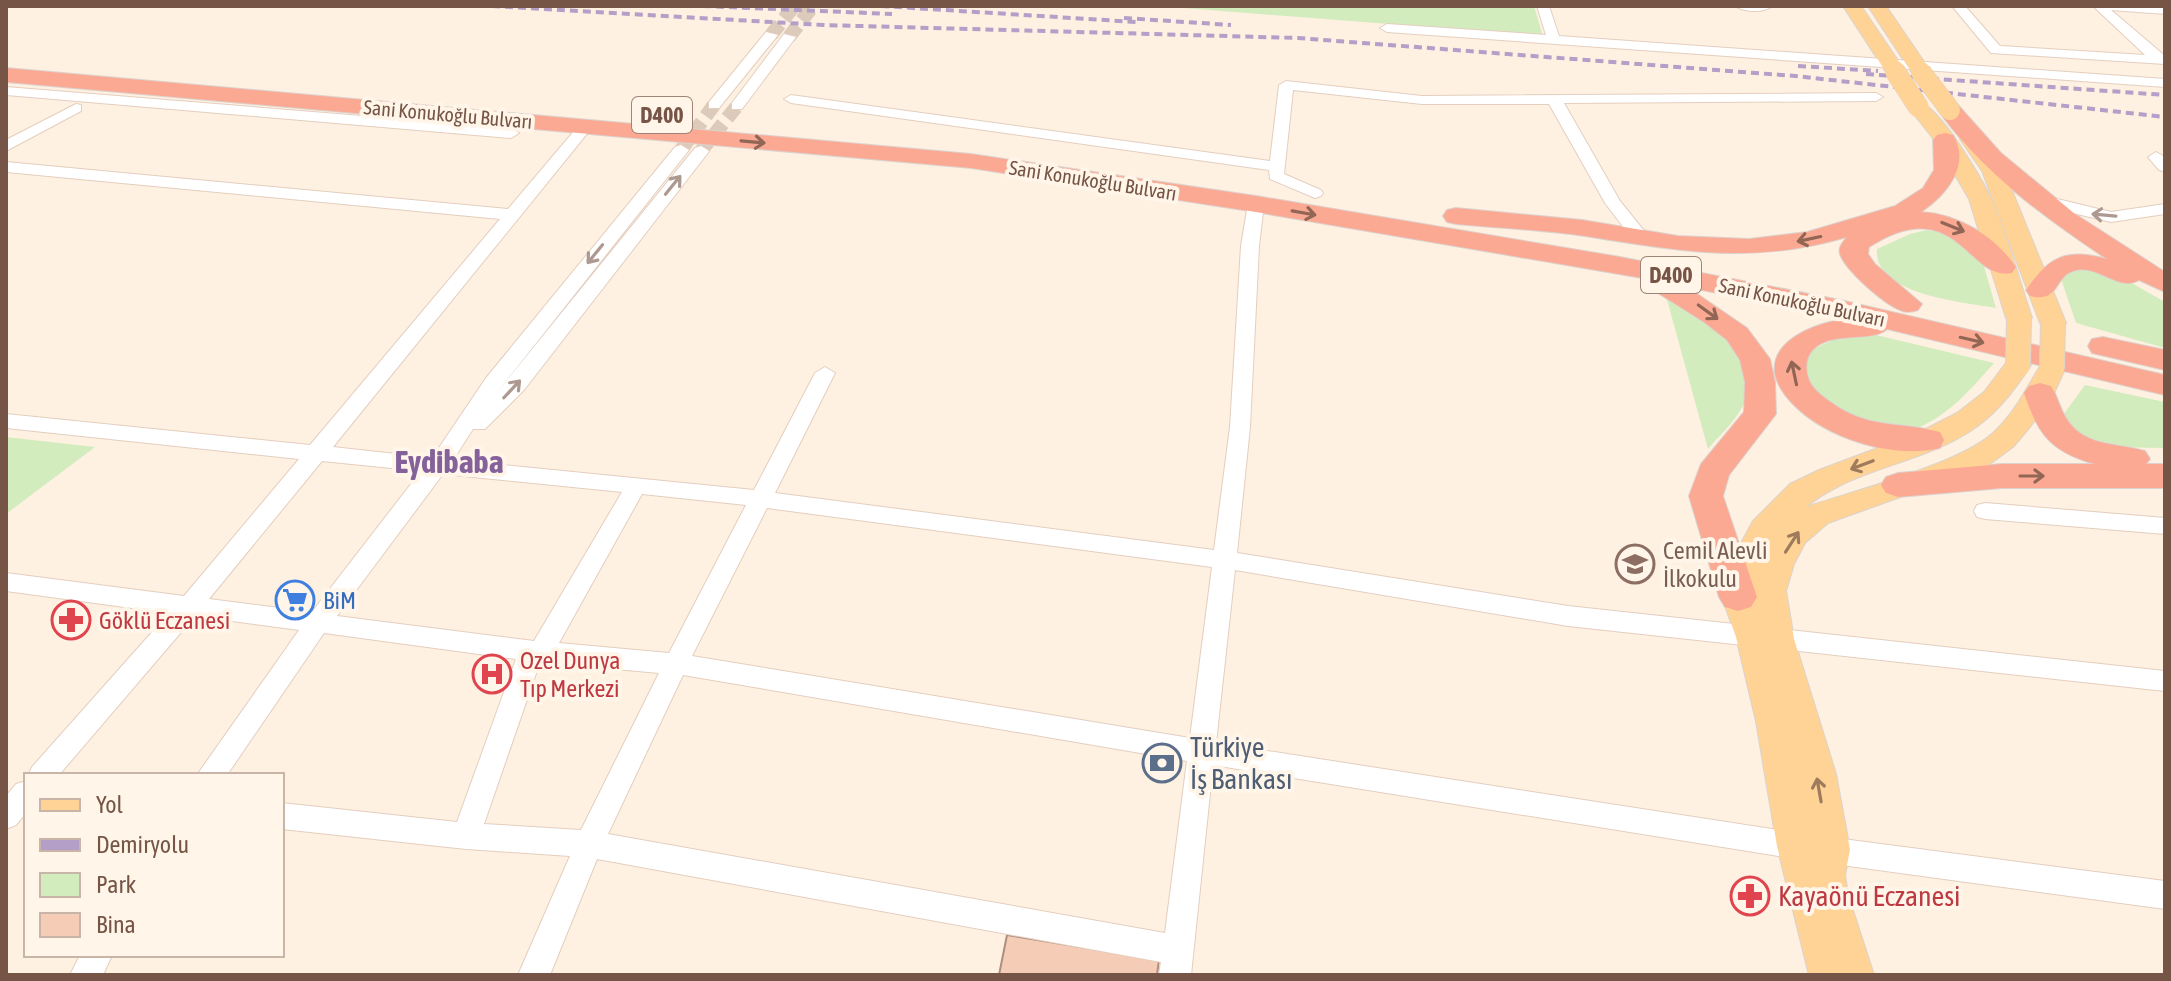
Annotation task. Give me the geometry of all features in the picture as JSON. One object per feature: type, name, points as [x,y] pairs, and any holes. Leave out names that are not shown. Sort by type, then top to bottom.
[{"type":"highway","name":"Sani Konukoğlu Bulvarı","points":[[6,58],[939,141],[1154,168],[1456,216],[1911,315],[2162,378]]},
{"type":"highway","name":"Sani Konukoğlu Bulvarı","points":[[6,75],[971,161],[1256,204],[1911,315]]},
{"type":"highway","points":[[1950,110],[1992,158],[2066,220],[2165,284]]},
{"type":"highway","points":[[1456,216],[1582,228],[1678,244],[1749,247],[1809,240],[1904,212],[1933,193],[1946,170],[1945,140]]},
{"type":"highway","points":[[1911,315],[1858,263],[1854,254],[1858,240],[1897,222],[1925,219],[1942,222],[1968,234],[2002,267]]},
{"type":"highway","points":[[2040,290],[2050,271],[2067,262],[2085,262],[2103,265],[2165,295]]},
{"type":"highway","points":[[1615,264],[1671,286],[1737,334],[1755,359],[1760,382],[1760,414],[1713,472],[1706,496],[1738,597]]},
{"type":"highway","points":[[1911,315],[1817,335],[1793,351],[1793,381],[1806,399],[1831,417],[1873,434],[1901,440],[1928,440]]},
{"type":"highway","points":[[2046,381],[2053,426],[2076,448],[2104,456],[2165,460]]},
{"type":"highway","points":[[1898,485],[2002,476],[2165,476]]},
{"type":"main road","points":[[1765,638],[1738,597],[1749,558],[1764,529],[1801,492],[1829,477],[1928,440],[1967,420],[1985,405],[2018,365],[2019,318],[1980,199],[1945,140],[1919,108],[1852,6]]},
{"type":"main road","points":[[1853,975],[1828,895],[1825,875],[1813,848],[1774,721],[1765,638],[1770,591],[1778,564],[1794,535],[1817,515],[1977,459],[2003,440],[2046,381],[2053,323],[1993,171],[1877,6]]},
{"type":"main road","points":[[1813,848],[1830,975]]},
{"type":"street","points":[[1543,6],[1554,40]]},
{"type":"street","points":[[1741,6],[1764,6]]},
{"type":"street","points":[[1958,6],[1996,50],[2162,60]]},
{"type":"street","points":[[2099,6],[2162,60]]},
{"type":"street","points":[[2106,6],[2165,10]]},
{"type":"street","points":[[1387,28],[1892,68],[2165,83]]},
{"type":"street","points":[[714,105],[771,35]]},
{"type":"street","points":[[737,106],[789,37]]},
{"type":"street","points":[[1315,193],[1276,176],[1286,85],[1422,100],[1876,97]]},
{"type":"street","points":[[6,91],[511,133]]},
{"type":"street","points":[[791,99],[1278,167]]},
{"type":"street","points":[[1554,99],[1613,203],[1640,237]]},
{"type":"street","points":[[6,146],[76,108]]},
{"type":"street","points":[[44,773],[189,607],[585,127]]},
{"type":"street","points":[[212,773],[318,623],[438,465],[493,383],[681,150]]},
{"type":"street","points":[[438,465],[517,385],[701,151]]},
{"type":"street","points":[[6,167],[515,215]]},
{"type":"street","points":[[2045,201],[2111,217],[2165,209]]},
{"type":"street","points":[[284,816],[466,836],[589,844],[1180,968],[1240,427],[1250,246],[1256,204]]},
{"type":"street","points":[[534,975],[589,844],[676,664],[825,373]]},
{"type":"street","points":[[6,421],[761,499],[1225,560],[1568,616],[2165,681]]},
{"type":"street","points":[[466,836],[536,651],[635,488]]},
{"type":"street","points":[[1985,511],[2165,526]]},
{"type":"street","points":[[6,582],[536,651],[676,664],[1202,752],[1813,848],[2165,895]]},
{"type":"street","points":[[6,816],[24,796]]},
{"type":"street","points":[[86,975],[96,957]]},
{"type":"green space","points":[[1158,6],[1534,6],[1543,36]]},
{"type":"green space","points":[[1927,230],[1943,232],[1982,259],[1996,308],[1923,294],[1889,277],[1880,264],[1877,249]]},
{"type":"green space","points":[[2082,267],[2121,277],[2165,302],[2165,348],[2076,323],[2060,276]]},
{"type":"green space","points":[[1666,296],[1692,310],[1719,331],[1740,357],[1746,371],[1748,386],[1744,404],[1708,449]]},
{"type":"green space","points":[[1847,334],[1876,335],[1994,363],[1969,391],[1941,415],[1918,428],[1892,429],[1841,411],[1815,392],[1806,378],[1808,351]]},
{"type":"green space","points":[[2085,385],[2165,402],[2165,448],[2097,447],[2060,419]]},
{"type":"green space","points":[[6,437],[95,447],[6,514]]},
{"type":"building","points":[[1007,935],[1159,960],[1157,975],[999,975]]},
{"type":"tunnel","points":[[771,35],[794,6]]},
{"type":"tunnel","points":[[789,37],[813,6]]},
{"type":"tunnel","points":[[681,150],[714,105]]},
{"type":"tunnel","points":[[701,151],[737,106]]},
{"type":"railway","points":[[492,6],[823,25],[1298,38],[1795,76],[2165,117]]},
{"type":"railway","points":[[703,6],[892,14]]},
{"type":"railway","points":[[881,6],[1136,22]]},
{"type":"railway","points":[[1124,18],[1231,25]]},
{"type":"railway","points":[[1798,66],[1878,71]]},
{"type":"railway","points":[[1866,74],[2165,95]]},
{"type":"place","name":"Cemil Alevli İlkokulu","points":[[1635,564]]},
{"type":"place","name":"BiM","points":[[295,600]]},
{"type":"place","name":"Göklü Eczanesi","points":[[71,620]]},
{"type":"place","name":"Ozel Dunya Tıp Merkezi","points":[[492,674]]},
{"type":"place","name":"Türkiye İş Bankası","points":[[1162,763]]},
{"type":"place","name":"Kayaönü Eczanesi","points":[[1750,896]]},
{"type":"district","name":"Eydibaba","points":[[449,461]]}]
